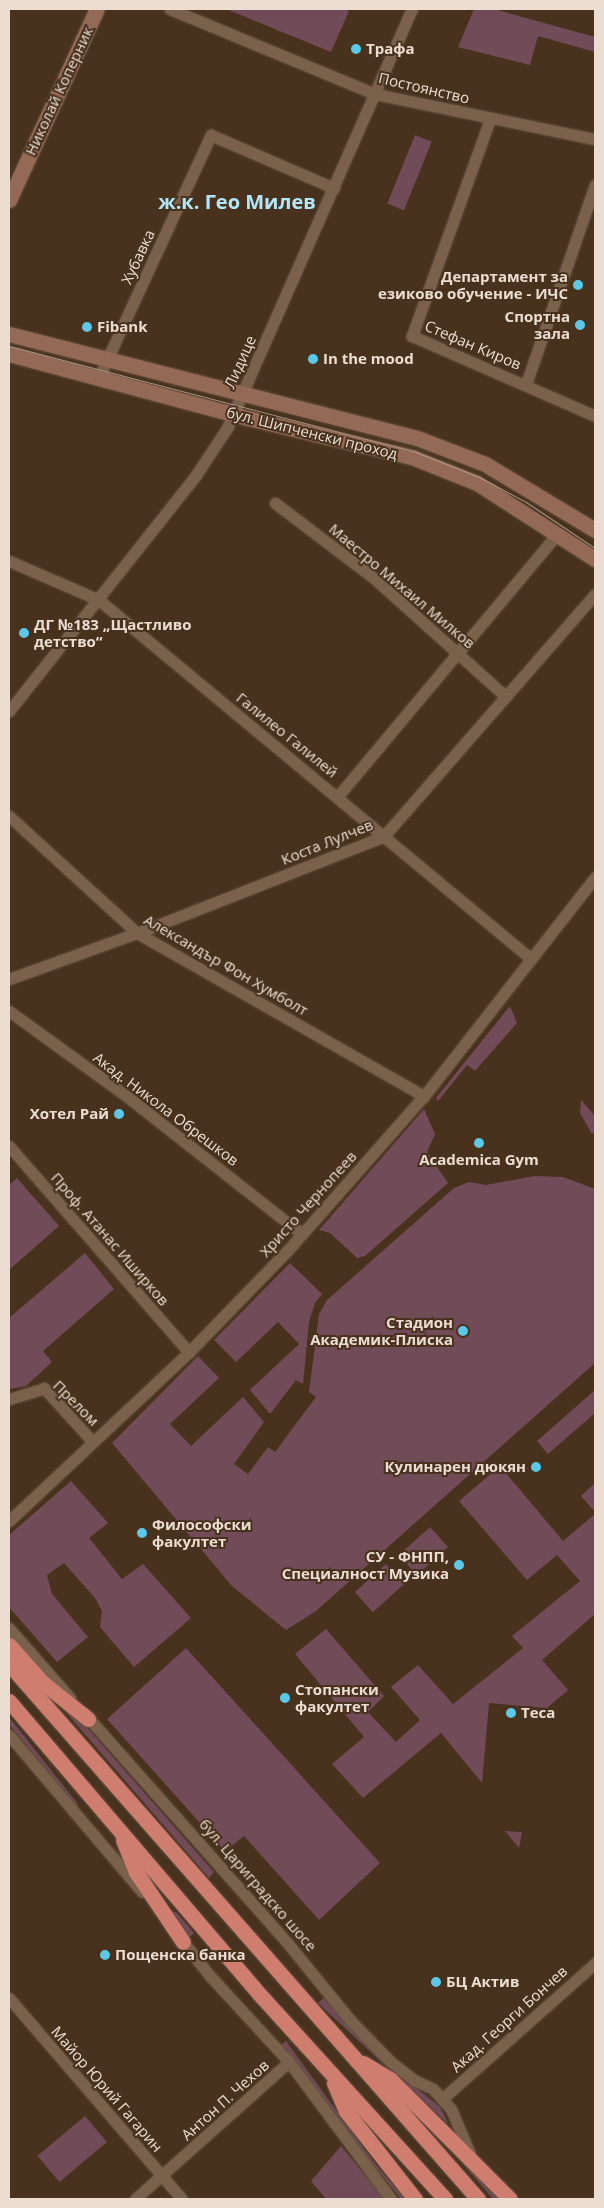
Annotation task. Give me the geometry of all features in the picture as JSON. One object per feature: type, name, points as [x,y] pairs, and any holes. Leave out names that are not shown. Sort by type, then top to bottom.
[{"type":"highway","points":[[9,1645],[42,1682],[88,1719]]},
{"type":"highway","points":[[9,1664],[478,2199]]},
{"type":"highway","points":[[9,1701],[330,2072],[445,2199]]},
{"type":"highway","points":[[117,1828],[136,1872],[183,1942]]},
{"type":"highway","points":[[350,2055],[391,2080],[510,2199]]},
{"type":"highway","points":[[330,2072],[346,2111],[415,2199]]},
{"type":"main road","name":"Николай Коперник","points":[[9,200],[97,9]]},
{"type":"main road","name":"бул. Шипченски проход","points":[[9,334],[417,438],[485,464],[595,530]]},
{"type":"main road","name":"бул. Шипченски проход","points":[[9,354],[234,414],[412,457],[477,482],[558,533],[595,559]]},
{"type":"street","name":"Постоянство","points":[[170,9],[375,94],[595,139]]},
{"type":"street","name":"Лидице","points":[[9,710],[99,600],[196,475],[234,414],[412,9]]},
{"type":"street","name":"Стефан Киров","points":[[490,119],[412,336],[526,384],[595,416]]},
{"type":"street","name":"Хубавка","points":[[98,377],[212,135],[334,188]]},
{"type":"street","points":[[526,384],[595,185]]},
{"type":"street","name":"Маестро Михаил Милков","points":[[275,502],[375,579],[506,697]]},
{"type":"street","points":[[338,796],[460,654],[558,533]]},
{"type":"street","name":"Галилео Галилей","points":[[9,561],[99,600],[338,796],[530,958]]},
{"type":"street","name":"Коста Лулчев","points":[[9,979],[138,933],[384,836],[595,594]]},
{"type":"street","name":"Александър Фон Хумболт","points":[[9,816],[138,933],[424,1096]]},
{"type":"street","name":"Христо Чернопеев","points":[[9,1520],[189,1352],[302,1234],[424,1096],[595,877]]},
{"type":"street","name":"Акад. Никола Обрешков","points":[[9,1011],[129,1098],[302,1234]]},
{"type":"street","name":"Проф. Атанас Иширков","points":[[9,1146],[189,1352]]},
{"type":"street","name":"Прелом","points":[[9,1399],[44,1388],[93,1442]]},
{"type":"street","name":"бул. Цариградско шосе","points":[[9,1628],[283,1939],[351,2021],[391,2062],[442,2098],[451,2108],[459,2134],[475,2162]]},
{"type":"street","points":[[9,1734],[210,1976],[289,2062],[391,2199]]},
{"type":"street","name":"Акад. Георги Бончев","points":[[442,2098],[595,1963]]},
{"type":"street","name":"Майор Юрий Гагарин","points":[[9,1998],[182,2199]]},
{"type":"street","name":"Антон П. Чехов","points":[[135,2199],[289,2062]]},
{"type":"shaded area","points":[[226,9],[342,9],[349,11],[331,52]]},
{"type":"shaded area","points":[[474,9],[494,9],[595,37],[595,52],[538,36],[530,65],[458,47]]},
{"type":"shaded area","points":[[415,135],[432,142],[404,210],[387,204]]},
{"type":"shaded area","points":[[510,1006],[517,1023],[475,1071],[467,1065],[438,1101],[436,1098]]},
{"type":"shaded area","points":[[581,1100],[595,1116],[595,1131],[592,1134],[580,1113]]},
{"type":"shaded area","points":[[424,1109],[435,1134],[427,1152],[448,1183],[365,1256],[357,1258],[330,1233],[319,1230]]},
{"type":"shaded area","points":[[535,1176],[563,1177],[595,1189],[595,1363],[316,1611],[286,1630],[232,1586],[112,1443],[198,1356],[219,1378],[170,1424],[191,1446],[243,1397],[264,1422],[234,1464],[248,1474],[268,1447],[275,1452],[316,1397],[309,1392],[319,1314],[327,1300],[454,1188],[469,1182],[486,1185]]},
{"type":"shaded area","points":[[17,1178],[59,1226],[9,1270],[9,1185]]},
{"type":"shaded area","points":[[85,1253],[114,1289],[43,1351],[52,1362],[26,1386],[9,1389],[9,1318]]},
{"type":"shaded area","points":[[290,1263],[322,1294],[315,1303],[309,1322],[303,1384],[296,1380],[270,1414],[250,1390],[299,1344],[278,1322],[236,1362],[214,1340]]},
{"type":"shaded area","points":[[595,1390],[595,1413],[548,1454],[537,1441]]},
{"type":"shaded area","points":[[500,1466],[563,1541],[595,1514],[595,1614],[542,1660],[568,1690],[547,1708],[489,1703],[482,1783],[441,1733],[363,1798],[332,1764],[364,1737],[295,1654],[326,1629],[384,1696],[368,1712],[396,1742],[420,1720],[391,1687],[418,1665],[453,1704],[523,1648],[512,1636],[580,1581],[557,1555],[527,1580],[459,1501]]},
{"type":"shaded area","points":[[71,1481],[108,1523],[89,1538],[122,1579],[143,1564],[191,1618],[134,1667],[100,1627],[102,1611],[95,1598],[64,1563],[47,1575],[52,1594],[88,1637],[57,1662],[9,1607],[9,1535]]},
{"type":"shaded area","points":[[595,1483],[595,1512],[581,1496]]},
{"type":"shaded area","points":[[430,1527],[448,1547],[417,1575],[399,1555]]},
{"type":"shaded area","points":[[386,1564],[404,1584],[373,1612],[355,1592]]},
{"type":"shaded area","points":[[186,1648],[380,1863],[319,1920],[244,1836],[225,1851],[107,1719]]},
{"type":"shaded area","points":[[64,1710],[78,1717],[214,1872],[209,1878]]},
{"type":"shaded area","points":[[9,1717],[78,1804],[77,1806],[9,1725]]},
{"type":"shaded area","points":[[505,1831],[522,1832],[519,1848]]},
{"type":"shaded area","points":[[172,1912],[176,1912],[194,1933],[188,1938]]},
{"type":"shaded area","points":[[324,1998],[383,2061],[440,2107],[449,2125],[318,2003]]},
{"type":"shaded area","points":[[286,2041],[373,2161],[405,2199],[401,2199],[371,2162],[281,2045]]},
{"type":"shaded area","points":[[85,2116],[107,2142],[59,2182],[38,2156]]},
{"type":"shaded area","points":[[444,2142],[501,2199],[493,2199]]},
{"type":"shaded area","points":[[341,2146],[385,2199],[326,2199],[311,2181]]},
{"type":"tram line","points":[[9,346],[413,451],[479,477],[526,502],[595,548]]},
{"type":"place","name":"Трафа","points":[[356,49]]},
{"type":"place","name":"Департамент за езиково обучение - ИЧС","points":[[578,285]]},
{"type":"place","name":"Спортна зала","points":[[580,325]]},
{"type":"place","name":"Fibank","points":[[87,327]]},
{"type":"place","name":"In the mood","points":[[313,359]]},
{"type":"place","name":"ДГ №183 „Щастливо детство“","points":[[24,633]]},
{"type":"place","name":"Хотел Рай","points":[[119,1114]]},
{"type":"place","name":"Academica Gym","points":[[479,1143]]},
{"type":"place","name":"Стадион Академик-Плиска","points":[[463,1331]]},
{"type":"place","name":"Кулинарен дюкян","points":[[536,1467]]},
{"type":"place","name":"Философски факултет","points":[[142,1533]]},
{"type":"place","name":"СУ - ФНПП, Специалност Музика","points":[[459,1565]]},
{"type":"place","name":"Стопански факултет","points":[[285,1698]]},
{"type":"place","name":"Теса","points":[[511,1713]]},
{"type":"place","name":"Пощенска банка","points":[[105,1955]]},
{"type":"place","name":"БЦ Актив","points":[[436,1982]]},
{"type":"district","name":"ж.к. Гео Милев","points":[[237,201]]}]
